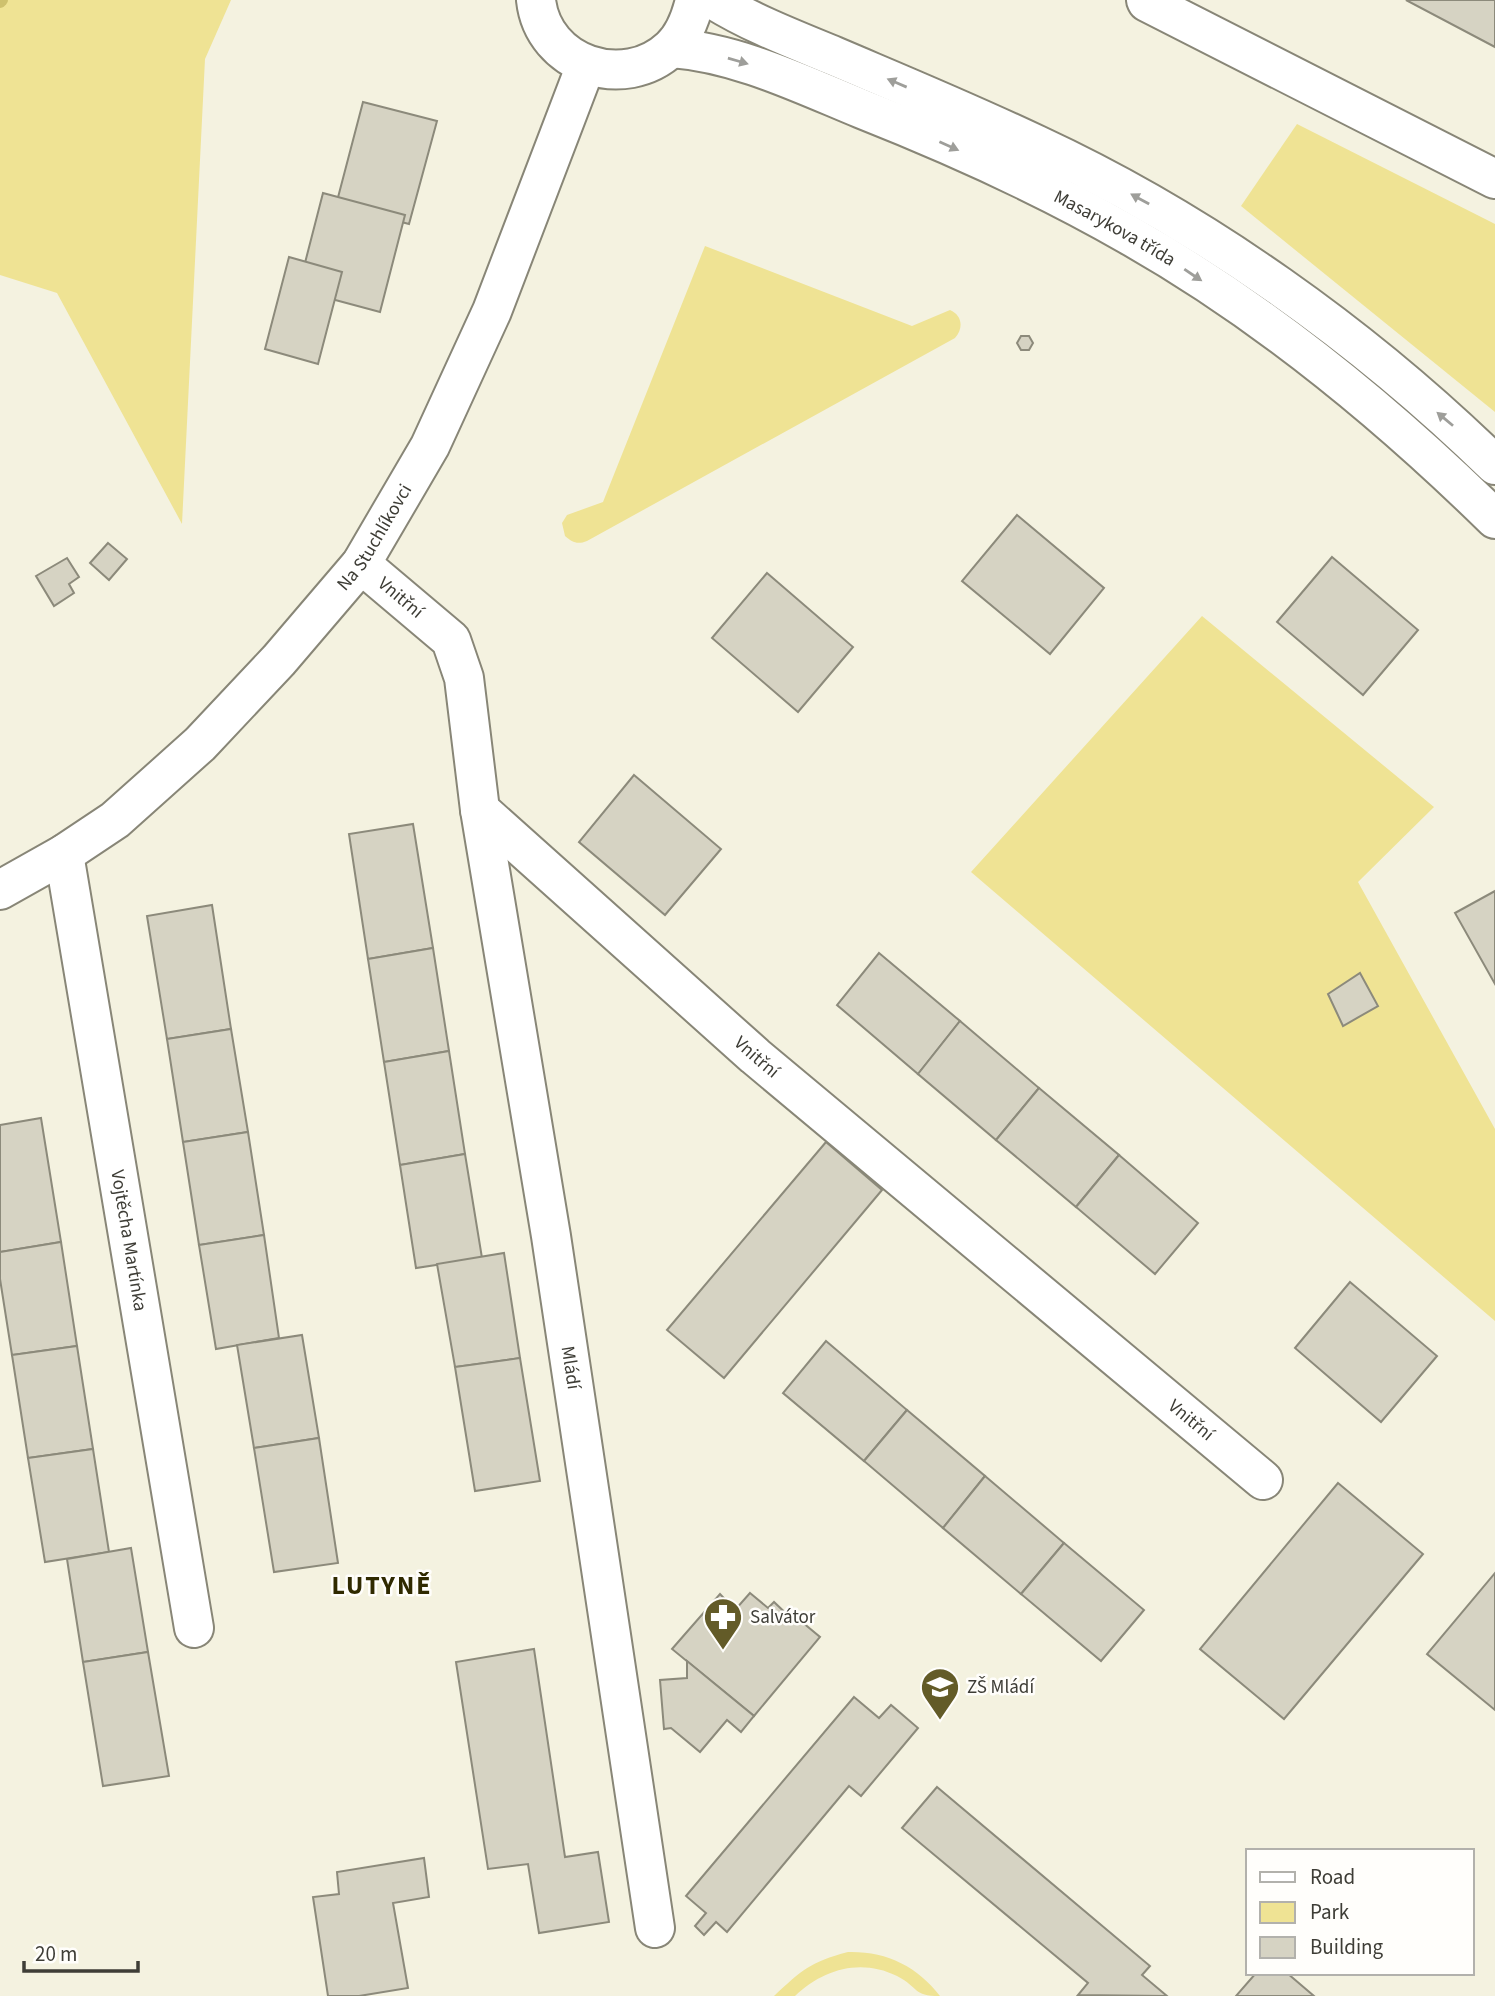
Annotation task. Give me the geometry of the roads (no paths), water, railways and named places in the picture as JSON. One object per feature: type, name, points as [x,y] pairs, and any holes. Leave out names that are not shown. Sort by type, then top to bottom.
[{"type":"street","points":[[536,0],[537,12],[547,34],[564,53],[586,65],[608,71],[629,69],[655,59],[672,48],[692,14],[695,0]]},
{"type":"street","name":"Masarykova třída","points":[[714,0],[764,26],[1041,146],[1163,212],[1308,307],[1468,438],[1495,465]]},
{"type":"street","points":[[1146,0],[1495,179]]},
{"type":"street","name":"Masarykova třída","points":[[672,48],[694,50],[749,64],[884,118],[984,161],[1130,235],[1246,310],[1329,371],[1445,471],[1495,520]]},
{"type":"street","name":"Na Stuchlíkovci","points":[[0,890],[115,821],[200,744],[279,660],[361,565],[430,446],[492,311],[586,65]]},
{"type":"street","name":"Vnitřní","points":[[361,565],[451,640],[464,678],[480,810],[755,1056],[1262,1480]]},
{"type":"street","name":"Mládí","points":[[480,810],[555,1261],[655,1928]]},
{"type":"street","name":"Vojtěcha Martínka","points":[[64,854],[194,1628]]},
{"type":"place","name":"Salvátor","points":[[723,1651]]},
{"type":"place","name":"ZŠ Mládí","points":[[940,1721]]},
{"type":"district","name":"LUTYNĚ","points":[[382,1585]]}]
